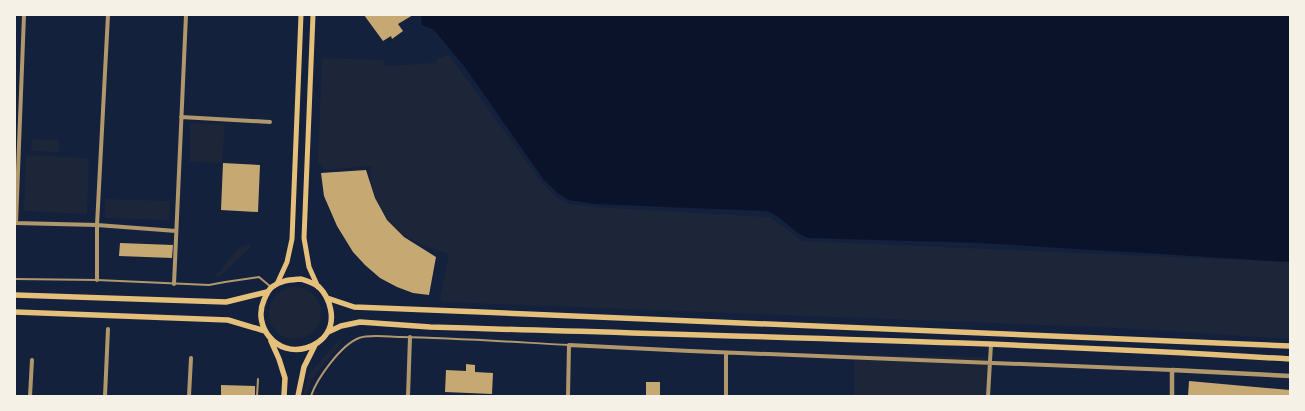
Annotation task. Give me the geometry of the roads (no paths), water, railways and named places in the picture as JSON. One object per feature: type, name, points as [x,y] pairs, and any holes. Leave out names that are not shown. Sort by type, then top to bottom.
[{"type":"main road","points":[[284,396],[285,378],[280,358],[261,322],[262,304],[287,262],[292,239],[301,15]]},
{"type":"main road","points":[[313,15],[304,238],[309,267],[318,287]]},
{"type":"main road","points":[[15,295],[226,302],[272,288],[286,280],[301,279],[313,283],[327,298],[331,311],[328,332]]},
{"type":"main road","points":[[327,298],[354,307],[1290,346]]},
{"type":"main road","points":[[15,312],[228,320],[265,331]]},
{"type":"main road","points":[[271,340],[279,346],[290,350],[303,349],[315,344],[328,332],[341,326],[360,322],[440,328],[991,344],[1290,359]]},
{"type":"main road","points":[[298,396],[304,367],[315,344]]},
{"type":"street","points":[[24,15],[16,223],[98,225],[176,230]]},
{"type":"street","points":[[97,280],[108,15]]},
{"type":"street","points":[[174,284],[186,15]]},
{"type":"street","points":[[181,117],[270,122]]},
{"type":"street","points":[[105,396],[108,329]]},
{"type":"street","points":[[408,396],[410,337]]},
{"type":"street","points":[[568,396],[569,344],[726,353],[990,362],[1290,376]]},
{"type":"street","points":[[988,396],[991,344]]},
{"type":"street","points":[[726,353],[726,396]]},
{"type":"street","points":[[189,396],[191,358]]},
{"type":"street","points":[[30,396],[32,360]]},
{"type":"street","points":[[1172,370],[1172,396]]},
{"type":"lane","points":[[15,279],[97,280],[209,286],[259,277],[272,288]]},
{"type":"lane","points":[[311,396],[314,386],[330,364],[350,343],[360,337],[410,337],[569,344]]},
{"type":"lane","points":[[258,379],[258,396]]}]
